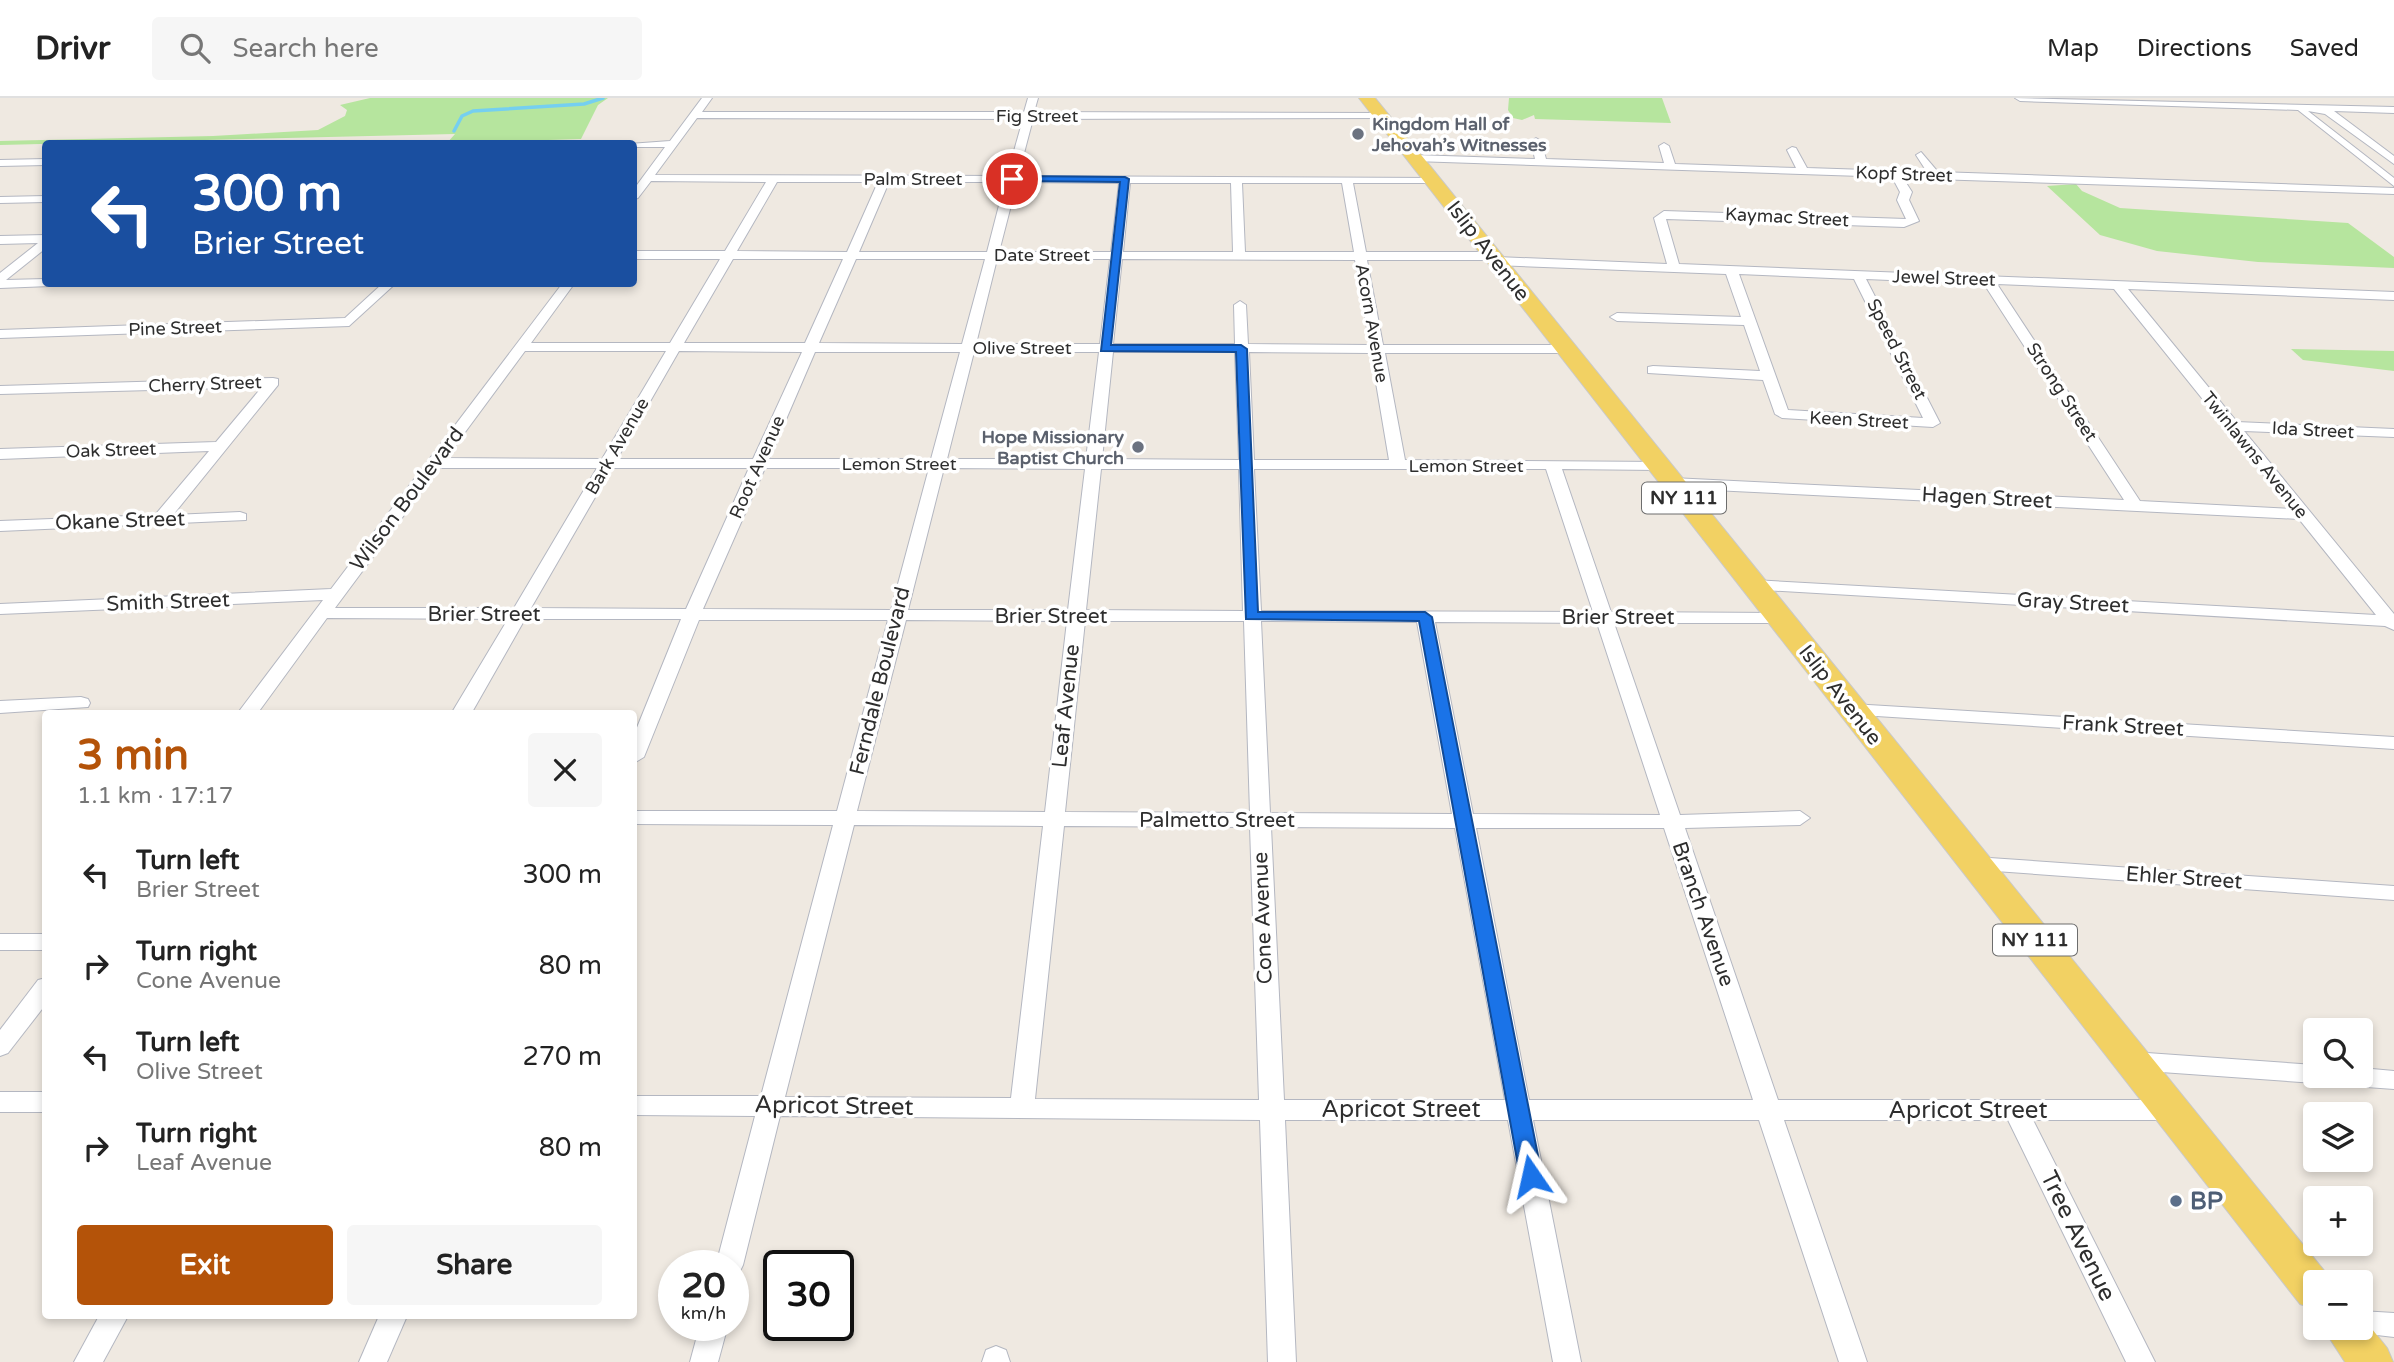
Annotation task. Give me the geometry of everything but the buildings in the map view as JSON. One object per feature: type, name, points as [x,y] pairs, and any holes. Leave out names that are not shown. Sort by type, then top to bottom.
[{"type":"main road","name":"Islip Avenue","points":[[1374,107],[2303,1276]]},
{"type":"main road","points":[[2354,1340],[2371,1362]]},
{"type":"street","points":[[637,192],[707,98]]},
{"type":"street","points":[[2020,98],[2394,110]]},
{"type":"street","points":[[2296,98],[2307,107],[2329,112],[2394,161]]},
{"type":"street","name":"Fig Street","points":[[694,115],[1030,107],[1374,107]]},
{"type":"street","name":"Ferndale Boulevard","points":[[733,1250],[1030,107]]},
{"type":"street","points":[[2307,107],[2302,111],[2394,183]]},
{"type":"street","points":[[1536,141],[1541,162]]},
{"type":"street","points":[[637,144],[672,144]]},
{"type":"street","points":[[2345,145],[2394,146]]},
{"type":"street","points":[[1664,146],[1670,166]]},
{"type":"street","points":[[1792,150],[1803,171]]},
{"type":"street","points":[[1921,155],[1934,175]]},
{"type":"street","name":"Kopf Street","points":[[1414,158],[2394,191]]},
{"type":"street","points":[[0,163],[42,162]]},
{"type":"street","name":"Kaymac Street","points":[[1674,267],[1661,226],[1660,218],[1664,214],[1904,223],[1913,221],[1903,200],[1906,192],[1895,174]]},
{"type":"street","name":"Palm Street","points":[[647,178],[1432,180]]},
{"type":"street","name":"Bark Avenue","points":[[463,710],[773,179]]},
{"type":"street","name":"Root Avenue","points":[[637,750],[692,614],[885,179]]},
{"type":"street","name":"Leaf Avenue","points":[[1022,1108],[1091,465],[1125,179]]},
{"type":"street","points":[[1236,179],[1239,256]]},
{"type":"street","name":"Acorn Avenue","points":[[1347,180],[1398,466]]},
{"type":"street","points":[[0,200],[42,199]]},
{"type":"street","points":[[0,240],[42,240]]},
{"type":"street","points":[[0,282],[42,244]]},
{"type":"street","name":"Date Street","points":[[637,255],[1493,258]]},
{"type":"street","name":"Jewel Street","points":[[1493,258],[2394,296]]},
{"type":"street","points":[[1653,370],[1768,376],[1731,270]]},
{"type":"street","name":"Speed Street","points":[[1858,275],[1933,424]]},
{"type":"street","name":"Strong Street","points":[[1987,279],[2135,505]]},
{"type":"street","points":[[0,282],[42,283]]},
{"type":"street","name":"Twinlawns Avenue","points":[[2117,285],[2393,622]]},
{"type":"street","name":"Pine Street","points":[[0,334],[349,322],[386,287]]},
{"type":"street","name":"Wilson Boulevard","points":[[250,710],[566,287]]},
{"type":"street","name":"Cone Avenue","points":[[1240,305],[1269,1110],[1282,1362]]},
{"type":"street","points":[[1617,317],[1748,321]]},
{"type":"street","name":"Olive Street","points":[[520,347],[1566,349]]},
{"type":"street","name":"Keen Street","points":[[1768,376],[1782,414],[1786,416],[1933,424]]},
{"type":"street","name":"Cherry Street","points":[[0,390],[273,382],[160,520]]},
{"type":"street","name":"Ida Street","points":[[2232,426],[2394,433]]},
{"type":"street","name":"Oak Street","points":[[0,454],[221,446]]},
{"type":"street","name":"Lemon Street","points":[[434,463],[1553,466],[1665,474]]},
{"type":"street","name":"Branch Avenue","points":[[1553,466],[1853,1362]]},
{"type":"street","name":"Hagen Street","points":[[1665,474],[2302,514]]},
{"type":"street","name":"Okane Street","points":[[0,526],[240,517]]},
{"type":"street","name":"Gray Street","points":[[1753,585],[2393,622]]},
{"type":"street","name":"Smith Street","points":[[0,609],[336,594]]},
{"type":"street","name":"Brier Street","points":[[322,613],[1779,618]]},
{"type":"street","points":[[1425,617],[1567,1362]]},
{"type":"street","points":[[0,706],[81,702]]},
{"type":"street","name":"Frank Street","points":[[1852,710],[2394,743]]},
{"type":"street","name":"Palmetto Street","points":[[637,817],[1671,822],[1800,818]]},
{"type":"street","name":"Ehler Street","points":[[1975,864],[2394,892]]},
{"type":"street","points":[[0,942],[42,942]]},
{"type":"street","points":[[0,1047],[42,991]]},
{"type":"street","points":[[2133,1061],[2303,1073]]},
{"type":"street","points":[[2373,1078],[2394,1080]]},
{"type":"street","points":[[0,1102],[42,1102]]},
{"type":"street","name":"Apricot Street","points":[[637,1105],[1269,1110],[2169,1110]]},
{"type":"street","name":"Tree Avenue","points":[[2016,1110],[2141,1362]]},
{"type":"street","points":[[88,1362],[112,1319]]},
{"type":"street","points":[[373,1362],[392,1319]]},
{"type":"street","points":[[2373,1324],[2394,1325]]},
{"type":"street","points":[[704,1362],[710,1341]]},
{"type":"green space","points":[[370,98],[608,98],[598,105],[581,139],[450,140],[455,134],[207,140],[43,140],[213,136],[318,130],[345,116],[347,110],[340,105]]},
{"type":"green space","points":[[1509,98],[1662,98],[1671,123],[1535,119],[1534,115],[1522,120],[1513,118],[1508,110]]},
{"type":"green space","points":[[42,140],[42,144],[0,145],[0,141]]},
{"type":"green space","points":[[2076,184],[2082,191],[2120,208],[2348,223],[2394,257],[2394,268],[2258,262],[2157,251],[2100,235],[2047,186]]},
{"type":"green space","points":[[2291,349],[2394,351],[2394,371],[2303,360]]},
{"type":"waterway","points":[[454,131],[462,116],[473,111],[584,104],[603,98]]},
{"type":"place","name":"Kingdom Hall of Jehovah’s Witnesses","points":[[1358,134]]},
{"type":"place","name":"Hope Missionary Baptist Church","points":[[1138,447]]},
{"type":"place","name":"BP","points":[[2176,1201]]},
{"type":"route","points":[[1012,179],[1125,179],[1105,349],[1241,349],[1251,616],[1425,617],[1531,1176]]}]
